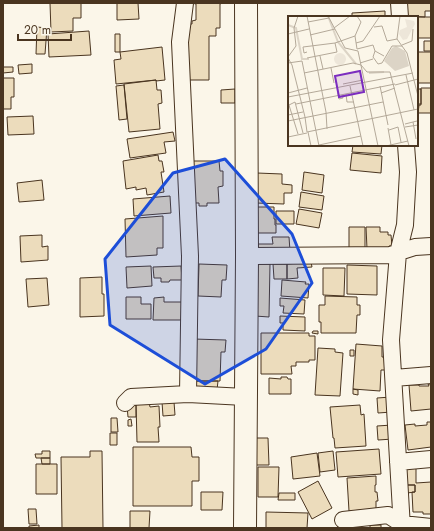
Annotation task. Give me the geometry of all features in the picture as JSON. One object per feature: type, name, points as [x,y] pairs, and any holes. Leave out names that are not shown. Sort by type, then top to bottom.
[{"type":"street","points":[[185,3],[180,42],[190,256],[188,394]]},
{"type":"street","points":[[245,528],[247,256],[246,3]]},
{"type":"street","points":[[400,3],[400,16]]},
{"type":"street","points":[[402,526],[392,340],[398,253],[404,225],[408,172],[406,146]]},
{"type":"street","points":[[247,256],[390,254],[415,247],[431,246]]},
{"type":"street","points":[[394,378],[431,375]]},
{"type":"street","points":[[125,403],[131,397],[188,394],[245,397]]},
{"type":"street","points":[[398,462],[431,459]]},
{"type":"street","points":[[343,520],[388,515],[402,526],[431,527]]},
{"type":"highlighted area","points":[[225,159],[292,234],[312,283],[266,349],[205,384],[110,325],[105,259],[173,173]]},
{"type":"building","points":[[50,3],[81,3],[81,18],[73,18],[73,31],[51,32]]},
{"type":"building","points":[[117,3],[138,3],[139,19],[117,20]]},
{"type":"building","points":[[192,3],[222,3],[220,4],[220,28],[216,28],[216,36],[209,36],[209,80],[185,80],[187,24],[192,24],[192,21],[196,20],[196,4]]},
{"type":"building","points":[[404,3],[431,3],[431,11],[425,11],[425,17],[406,16]]},
{"type":"building","points":[[385,11],[385,16],[352,16],[352,13]]},
{"type":"building","points":[[418,17],[431,17],[431,38],[418,38]]},
{"type":"building","points":[[37,27],[47,28],[45,54],[36,54]]},
{"type":"building","points":[[89,31],[91,55],[49,57],[48,34]]},
{"type":"building","points":[[115,34],[120,34],[120,52],[115,52]]},
{"type":"building","points":[[424,41],[431,41],[431,51],[424,51]]},
{"type":"building","points":[[162,47],[165,80],[116,84],[114,60],[121,59],[120,52]]},
{"type":"building","points":[[418,52],[431,52],[431,83],[418,83]]},
{"type":"building","points":[[32,64],[32,73],[19,74],[18,65]]},
{"type":"building","points":[[3,67],[13,67],[13,72],[3,73]]},
{"type":"building","points":[[3,78],[14,78],[14,97],[11,97],[11,109],[3,109]]},
{"type":"building","points":[[156,80],[157,90],[161,90],[162,103],[158,104],[160,129],[129,132],[124,84]]},
{"type":"building","points":[[124,85],[127,119],[119,120],[116,86]]},
{"type":"building","points":[[421,88],[431,88],[431,113],[418,113],[419,105],[421,105]]},
{"type":"building","points":[[235,89],[235,103],[221,103],[221,90]]},
{"type":"building","points":[[418,89],[421,89],[421,104],[418,104]]},
{"type":"building","points":[[33,116],[34,134],[8,135],[7,117]]},
{"type":"building","points":[[173,132],[175,141],[164,142],[166,153],[130,158],[127,139]]},
{"type":"building","points":[[353,146],[382,146],[381,154],[352,152]]},
{"type":"building","points":[[352,153],[382,156],[381,173],[350,170]]},
{"type":"building","points":[[158,155],[159,161],[162,161],[164,172],[161,172],[164,192],[147,195],[146,188],[136,190],[136,187],[126,189],[123,161]]},
{"type":"building","points":[[189,161],[219,161],[220,171],[223,171],[223,186],[218,187],[219,203],[207,203],[207,206],[199,206],[199,203],[193,203]]},
{"type":"building","points":[[304,172],[324,175],[322,193],[302,190]]},
{"type":"building","points":[[257,173],[282,174],[282,184],[292,185],[292,193],[284,193],[284,204],[256,203]]},
{"type":"building","points":[[42,180],[44,200],[19,202],[17,183]]},
{"type":"building","points":[[301,192],[324,196],[322,210],[299,207]]},
{"type":"building","points":[[170,196],[171,213],[134,216],[133,199]]},
{"type":"building","points":[[255,207],[274,207],[276,233],[255,233]]},
{"type":"building","points":[[299,209],[322,213],[319,228],[296,224]]},
{"type":"building","points":[[276,211],[294,211],[294,224],[276,224]]},
{"type":"building","points":[[163,216],[163,248],[157,248],[157,255],[126,257],[125,219]]},
{"type":"building","points":[[349,227],[365,227],[365,250],[349,250]]},
{"type":"building","points":[[366,227],[380,227],[380,232],[388,232],[388,235],[391,235],[392,246],[389,246],[389,249],[367,249]]},
{"type":"building","points":[[42,235],[42,247],[48,246],[48,260],[21,262],[20,236]]},
{"type":"building","points":[[272,237],[289,237],[290,251],[258,252],[258,244],[273,244]]},
{"type":"building","points":[[311,262],[312,267],[297,268],[298,278],[287,279],[287,264]]},
{"type":"building","points":[[199,264],[227,265],[226,280],[222,280],[221,297],[198,296]]},
{"type":"building","points":[[257,264],[270,264],[269,317],[255,316]]},
{"type":"building","points":[[273,264],[287,264],[287,279],[274,279]]},
{"type":"building","points":[[347,265],[377,266],[377,295],[347,294]]},
{"type":"building","points":[[151,266],[152,286],[127,288],[126,267]]},
{"type":"building","points":[[181,266],[182,280],[161,282],[161,278],[154,278],[153,267]]},
{"type":"building","points":[[323,268],[345,268],[344,296],[323,295]]},
{"type":"building","points":[[102,277],[104,316],[80,317],[80,278]]},
{"type":"building","points":[[47,278],[49,305],[28,307],[26,279]]},
{"type":"building","points":[[282,280],[306,282],[305,284],[309,284],[308,298],[281,296]]},
{"type":"building","points":[[325,296],[357,297],[357,305],[360,305],[360,315],[357,315],[356,333],[321,333],[321,322],[319,322],[319,305],[325,305]]},
{"type":"building","points":[[126,297],[141,297],[141,304],[151,304],[151,319],[126,319]]},
{"type":"building","points":[[164,297],[164,302],[185,302],[185,320],[153,320],[154,298]]},
{"type":"building","points":[[280,298],[305,300],[304,314],[283,313],[284,306],[280,306]]},
{"type":"building","points":[[280,316],[305,317],[305,331],[283,330],[283,323],[280,323]]},
{"type":"building","points":[[313,331],[318,331],[318,334],[312,333]]},
{"type":"building","points":[[261,333],[309,333],[309,336],[315,336],[315,360],[309,360],[309,362],[296,362],[296,366],[291,366],[292,374],[261,374]]},
{"type":"building","points":[[194,339],[226,340],[225,352],[221,352],[220,381],[193,381]]},
{"type":"building","points":[[356,344],[382,346],[382,357],[386,357],[385,370],[381,370],[380,391],[353,389]]},
{"type":"building","points":[[318,348],[335,349],[335,352],[343,353],[340,396],[315,395]]},
{"type":"building","points":[[350,350],[354,350],[354,356],[350,356]]},
{"type":"building","points":[[281,377],[291,379],[291,394],[269,394],[269,378],[281,379]]},
{"type":"building","points":[[193,381],[218,381],[217,390],[193,390]]},
{"type":"building","points":[[428,384],[431,384],[431,409],[411,411],[409,385],[429,386]]},
{"type":"building","points":[[353,389],[358,390],[358,395],[353,394]]},
{"type":"building","points":[[391,397],[392,412],[378,413],[377,398]]},
{"type":"building","points":[[149,402],[150,407],[159,406],[159,442],[137,442],[136,403]]},
{"type":"building","points":[[162,402],[174,402],[175,415],[163,416]]},
{"type":"building","points":[[136,405],[136,417],[128,417],[127,406]]},
{"type":"building","points":[[360,405],[361,415],[364,414],[366,446],[335,448],[330,407]]},
{"type":"building","points":[[111,418],[117,418],[118,432],[111,432]]},
{"type":"building","points":[[131,419],[132,426],[128,426],[128,420]]},
{"type":"building","points":[[427,422],[431,422],[431,447],[408,450],[405,425],[427,425]]},
{"type":"building","points":[[392,425],[393,439],[378,440],[377,426]]},
{"type":"building","points":[[110,433],[117,433],[117,445],[110,445]]},
{"type":"building","points":[[254,438],[268,438],[269,465],[254,465]]},
{"type":"building","points":[[133,447],[191,447],[192,457],[199,457],[199,481],[192,481],[192,506],[133,506]]},
{"type":"building","points":[[379,449],[381,474],[338,477],[336,452]]},
{"type":"building","points":[[42,451],[50,451],[50,458],[36,458],[35,454],[42,454]]},
{"type":"building","points":[[90,451],[102,451],[103,528],[62,528],[61,457],[90,457]]},
{"type":"building","points":[[333,451],[335,470],[320,472],[318,453]]},
{"type":"building","points":[[317,453],[320,476],[293,479],[291,457]]},
{"type":"building","points":[[41,458],[50,458],[50,464],[42,464]]},
{"type":"building","points":[[36,464],[57,464],[57,494],[36,494]]},
{"type":"building","points":[[258,467],[279,467],[278,497],[258,497]]},
{"type":"building","points":[[416,468],[416,483],[431,482],[431,514],[413,512],[412,492],[415,492],[415,485],[407,485],[406,469]]},
{"type":"building","points":[[376,476],[375,492],[377,492],[378,501],[376,501],[376,509],[349,511],[347,478]]},
{"type":"building","points":[[318,481],[332,508],[312,519],[298,492]]},
{"type":"building","points":[[406,485],[415,485],[415,492],[407,493]]},
{"type":"building","points":[[201,492],[223,492],[222,510],[201,510]]},
{"type":"building","points":[[279,493],[295,493],[295,500],[278,500]]},
{"type":"building","points":[[28,509],[36,509],[37,524],[29,524]]},
{"type":"building","points":[[130,511],[150,511],[149,528],[130,528]]},
{"type":"building","points":[[266,512],[308,513],[307,528],[266,528]]},
{"type":"building","points":[[39,525],[39,528],[29,528],[29,526]]},
{"type":"building","points":[[370,525],[381,525],[381,528],[370,528]]}]
